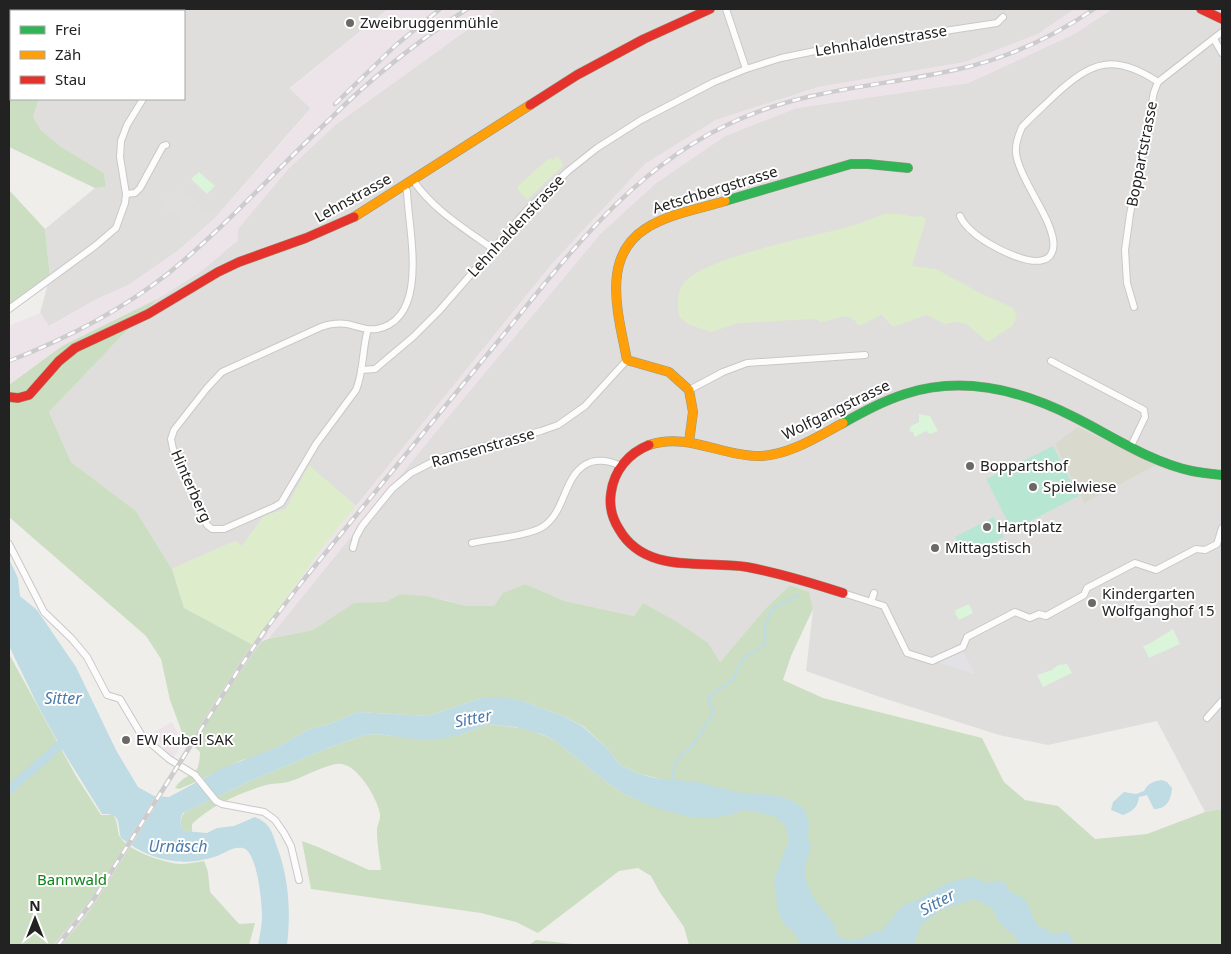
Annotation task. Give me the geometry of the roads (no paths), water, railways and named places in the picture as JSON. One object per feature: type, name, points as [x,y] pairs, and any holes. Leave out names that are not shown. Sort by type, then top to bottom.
[{"type":"street","name":"Lehnstrasse","points":[[9,397],[18,398],[29,395],[59,360],[76,348],[148,314],[218,272],[239,262],[306,238],[350,219],[577,75],[644,39],[710,9]]},
{"type":"street","points":[[726,9],[746,69]]},
{"type":"street","points":[[1201,9],[1222,19]]},
{"type":"street","name":"Lehnhaldenstrasse","points":[[361,370],[375,369],[413,337],[439,311],[549,188],[597,148],[634,124],[714,82],[746,69],[782,58],[820,50],[997,23],[1003,17]]},
{"type":"street","name":"Boppartstrasse","points":[[1134,307],[1127,282],[1125,250],[1130,214],[1153,97],[1158,82],[1222,32]]},
{"type":"street","points":[[1214,39],[1222,53]]},
{"type":"street","points":[[960,216],[974,234],[987,243],[1034,262],[1042,261],[1048,257],[1053,250],[1054,238],[1016,154],[1018,137],[1022,128],[1073,78],[1095,67],[1104,65],[1123,66],[1143,73],[1158,82]]},
{"type":"street","points":[[9,309],[116,228],[125,203],[126,194],[120,157],[121,141],[127,124],[142,100]]},
{"type":"street","points":[[126,194],[135,193],[140,188],[163,146],[166,145]]},
{"type":"street","name":"Aetschbergstrasse","points":[[627,360],[616,292],[617,265],[631,239],[646,227],[668,218],[851,164],[868,162],[893,168],[908,168]]},
{"type":"street","points":[[413,180],[423,195],[435,206],[493,249]]},
{"type":"street","name":"Hinterberg","points":[[368,329],[356,390],[316,444],[281,503],[224,529],[212,529],[207,526],[173,449],[171,439],[174,430],[210,383],[232,366],[330,324],[346,324],[368,329],[383,327],[394,321],[403,311],[410,296],[412,280],[412,251],[406,191],[403,186]]},
{"type":"street","points":[[689,390],[723,372],[747,363],[865,356]]},
{"type":"street","points":[[627,360],[670,372],[689,390],[693,412],[689,442]]},
{"type":"street","name":"Ramsenstrasse","points":[[354,548],[356,537],[362,526],[392,489],[411,473],[440,458],[541,432],[558,425],[585,406],[627,360]]},
{"type":"street","points":[[1051,361],[1144,410],[1145,417],[1131,446]]},
{"type":"street","name":"Wolfgangstrasse","points":[[871,602],[810,582],[767,571],[727,565],[667,562],[653,560],[640,554],[621,536],[612,512],[611,490],[621,466],[630,455],[650,444],[672,440],[689,442],[743,455],[771,455],[802,445],[864,411],[907,392],[934,386],[959,384],[999,388],[1032,398],[1064,411],[1155,458],[1186,469],[1222,475]]},
{"type":"street","points":[[472,543],[539,529],[558,512],[572,479],[581,468],[601,460],[621,466]]},
{"type":"street","points":[[874,593],[871,602],[884,606],[907,653],[932,662],[963,647],[967,637],[1015,612],[1030,618],[1038,614],[1046,616],[1084,596],[1087,588],[1135,563],[1156,570],[1196,549],[1206,550],[1220,547],[1222,528]]},
{"type":"street","points":[[9,544],[44,612],[72,639],[87,657],[107,695],[120,699],[142,736],[169,759],[195,775],[216,801],[222,804],[264,812],[275,820],[291,846],[299,880]]},
{"type":"street","points":[[1207,718],[1222,701]]},
{"type":"water","name":"Sitter","points":[[9,559],[18,578],[20,596],[37,610],[76,667],[116,750],[138,787],[154,796],[169,797],[223,768],[280,746],[309,729],[327,725],[358,712],[428,716],[481,698],[501,697],[523,701],[563,716],[582,726],[607,748],[619,764],[637,773],[654,778],[697,782],[741,793],[776,795],[793,801],[805,810],[809,823],[808,839],[811,847],[805,868],[806,881],[814,899],[834,924],[837,935],[844,939],[856,940],[881,931],[903,905],[917,900],[949,882],[974,877],[985,883],[998,881],[1006,883],[1008,890],[1026,900],[1036,924],[1058,934],[1067,930],[1075,945],[1019,945],[1014,935],[999,923],[992,908],[975,899],[941,910],[921,925],[914,944],[911,945],[800,945],[796,935],[784,924],[778,911],[774,879],[789,840],[785,825],[774,816],[745,810],[713,818],[691,817],[658,809],[624,794],[553,739],[515,727],[489,724],[460,735],[440,739],[422,740],[377,734],[365,735],[328,748],[248,782],[183,813],[180,822],[184,831],[207,833],[217,828],[234,826],[255,817],[265,823],[271,830],[284,869],[288,894],[289,920],[287,945],[258,945],[262,919],[261,899],[258,878],[248,851],[243,848],[235,848],[214,857],[189,862],[153,856],[121,838],[116,817],[102,814],[38,706],[9,646]]},
{"type":"water","points":[[1162,780],[1167,782],[1172,788],[1171,796],[1165,806],[1154,809],[1147,795],[1139,797],[1134,808],[1123,815],[1111,810],[1113,802],[1124,792],[1136,794],[1144,791],[1152,783]]},
{"type":"waterway","points":[[672,781],[676,760],[694,744],[714,712],[708,697],[733,680],[744,658],[765,645],[765,627],[772,609],[798,595]]},
{"type":"waterway","points":[[9,790],[60,745],[71,740]]},
{"type":"railway","points":[[335,104],[396,45],[440,9]]},
{"type":"railway","points":[[9,361],[93,322],[152,286],[191,254],[361,89],[413,47],[467,9]]},
{"type":"railway","points":[[58,945],[92,902],[266,629],[301,583],[567,256],[629,193],[662,164],[699,140],[740,119],[793,100],[932,75],[995,59],[1030,45],[1062,29],[1094,9]]},
{"type":"place","name":"Zweibruggenmühle","points":[[350,23]]},
{"type":"place","name":"Boppartshof","points":[[970,466]]},
{"type":"place","name":"Spielwiese","points":[[1033,487]]},
{"type":"place","name":"Hartplatz","points":[[987,527]]},
{"type":"place","name":"Mittagstisch","points":[[935,548]]},
{"type":"place","name":"Kindergarten Wolfganghof 15","points":[[1092,603]]},
{"type":"place","name":"EW Kubel SAK","points":[[126,740]]},
{"type":"water label","name":"Urnäsch","points":[[178,846]]},
{"type":"park label","name":"Bannwald","points":[[72,880]]}]
